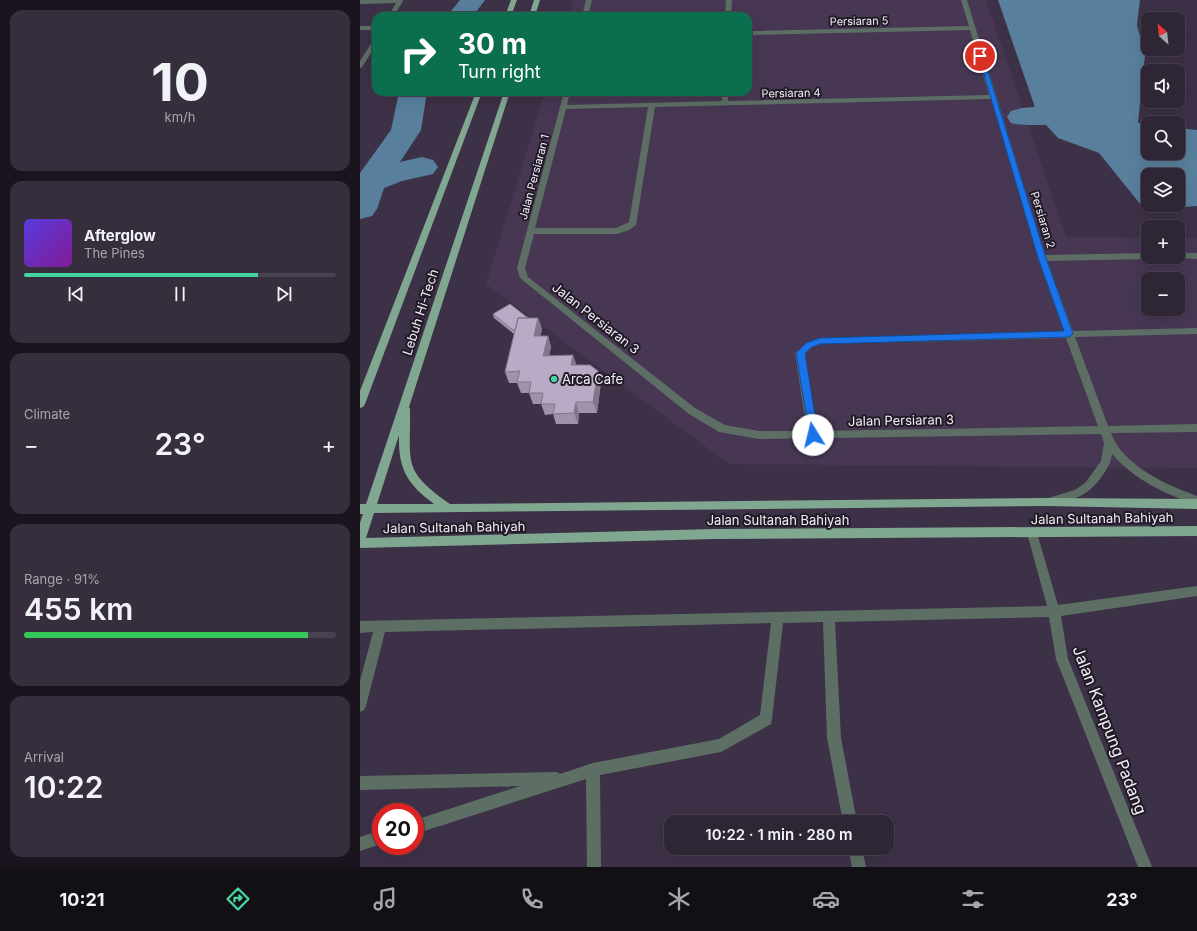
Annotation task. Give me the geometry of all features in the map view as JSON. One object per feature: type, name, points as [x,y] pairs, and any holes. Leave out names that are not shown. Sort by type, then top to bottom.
[{"type":"main road","points":[[510,12],[514,0]]},
{"type":"main road","points":[[533,12],[537,0]]},
{"type":"main road","name":"Lebuh Hi-Tech","points":[[360,403],[477,96]]},
{"type":"main road","name":"Lebuh Hi-Tech","points":[[360,540],[365,509],[405,401],[506,96]]},
{"type":"main road","points":[[405,401],[406,458],[411,474],[430,495],[450,508]]},
{"type":"main road","name":"Jalan Sultanah Bahiyah","points":[[365,509],[1047,502],[1197,504]]},
{"type":"main road","name":"Jalan Sultanah Bahiyah","points":[[360,544],[715,534],[1032,534],[1197,531]]},
{"type":"street","points":[[586,12],[589,0]]},
{"type":"street","points":[[728,12],[729,0]]},
{"type":"street","name":"Persiaran 2","points":[[964,0],[971,28],[994,97],[1042,258],[1109,443]]},
{"type":"street","points":[[360,2],[400,1]]},
{"type":"street","points":[[393,12],[400,1]]},
{"type":"street","points":[[360,28],[372,28]]},
{"type":"street","name":"Persiaran 5","points":[[752,34],[971,28]]},
{"type":"street","points":[[360,66],[363,55],[372,45]]},
{"type":"street","name":"Jalan Persiaran 1","points":[[521,268],[566,96]]},
{"type":"street","points":[[724,104],[725,96]]},
{"type":"street","name":"Persiaran 4","points":[[564,107],[994,97]]},
{"type":"street","points":[[530,231],[617,230],[626,228],[633,223],[652,106]]},
{"type":"street","points":[[1042,258],[1141,256]]},
{"type":"street","points":[[1185,256],[1197,256]]},
{"type":"street","name":"Jalan Persiaran 3","points":[[521,268],[524,278],[692,410],[722,429],[760,435],[813,435],[1197,428]]},
{"type":"street","points":[[813,435],[800,353],[809,345],[820,341],[1197,331]]},
{"type":"street","points":[[1109,443],[1127,464],[1161,487],[1197,501]]},
{"type":"street","points":[[1047,502],[1078,493],[1090,485],[1106,462],[1109,443]]},
{"type":"street","name":"Jalan Kampung Padang","points":[[1032,534],[1054,611],[1062,659],[1145,867]]},
{"type":"street","points":[[360,627],[1054,611],[1197,591]]},
{"type":"street","points":[[829,616],[834,738],[849,815]]},
{"type":"street","points":[[424,824],[593,770],[721,745],[766,719],[778,617]]},
{"type":"street","points":[[360,706],[380,627]]},
{"type":"street","points":[[593,770],[594,867]]},
{"type":"street","points":[[360,783],[567,779]]},
{"type":"street","points":[[360,844],[372,840]]},
{"type":"street","points":[[856,855],[859,867]]},
{"type":"shaded area","points":[[573,0],[986,0],[1066,237],[1141,238],[1141,264],[1185,264],[1185,238],[1197,238],[1197,468],[729,464],[486,284],[544,96],[752,96],[752,12],[569,12]]},
{"type":"water","points":[[998,0],[1140,0],[1137,25],[1141,40],[1141,56],[1145,56],[1144,64],[1141,64],[1141,94],[1138,123],[1141,123],[1141,160],[1185,160],[1185,129],[1197,130],[1197,206],[1185,207],[1185,168],[1141,168],[1141,205],[1099,153],[1058,138],[1038,116]]},
{"type":"building","points":[[510,304],[528,318],[518,318],[516,328],[513,330],[493,314]]},
{"type":"building","name":"Arca Cafe","points":[[518,318],[538,318],[534,336],[548,336],[543,356],[573,355],[571,365],[590,365],[598,371],[593,402],[576,402],[574,413],[553,414],[555,404],[541,404],[543,393],[529,393],[531,382],[517,382],[520,371],[505,372]]},
{"type":"waterway","points":[[463,12],[473,0]]},
{"type":"waterway","points":[[1022,117],[1084,112],[1097,0]]},
{"type":"waterway","points":[[370,182],[406,130],[412,96]]},
{"type":"waterway","points":[[370,182],[393,173],[422,167]]},
{"type":"waterway","points":[[360,209],[370,182]]},
{"type":"place","name":"Arca Cafe","points":[[554,379]]},
{"type":"route","points":[[813,435],[800,353],[809,345],[820,341],[1069,334],[1042,258],[994,97],[980,56]]}]
